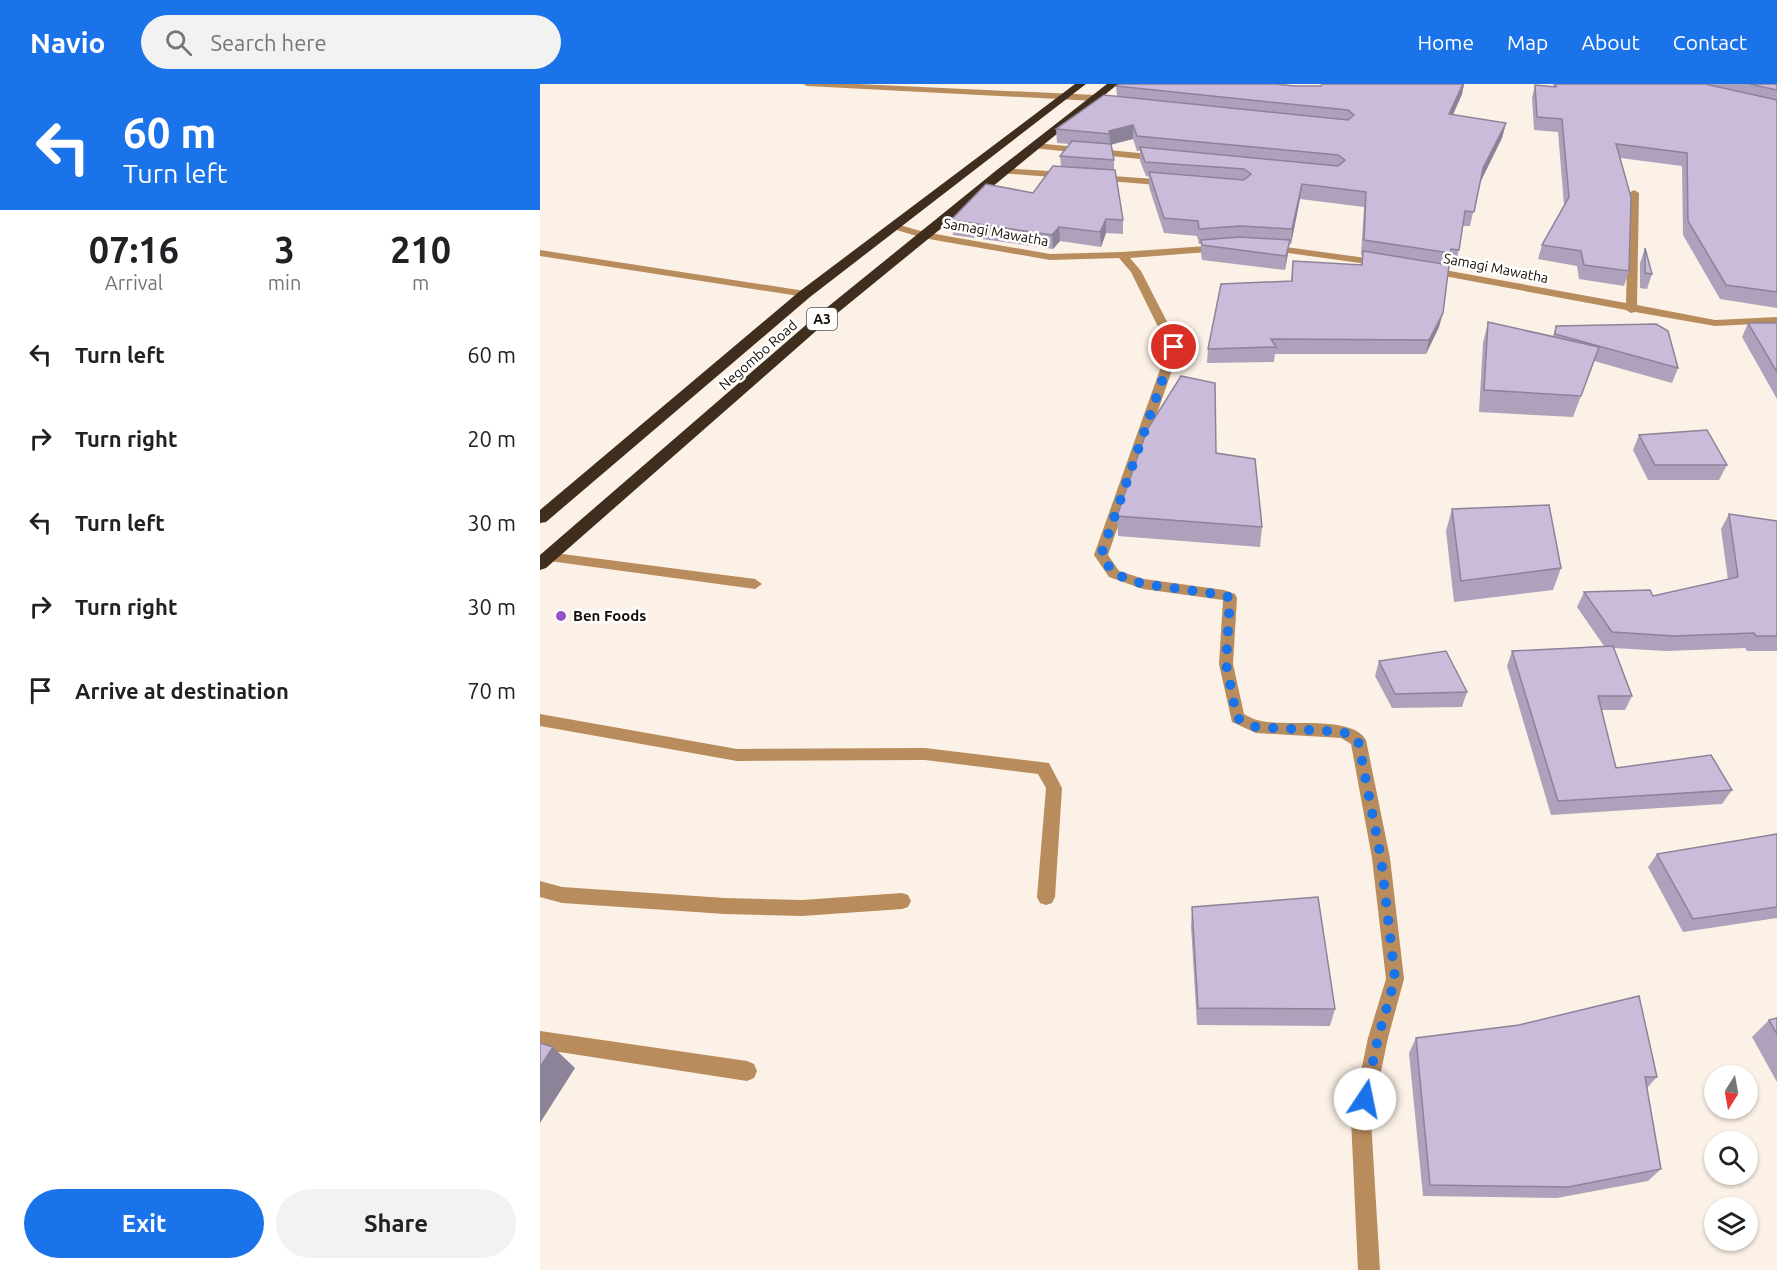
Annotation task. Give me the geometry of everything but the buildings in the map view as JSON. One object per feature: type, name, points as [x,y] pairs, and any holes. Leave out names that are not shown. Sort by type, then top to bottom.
[{"type":"highway","name":"Negombo Road","points":[[540,518],[805,294],[1082,84]]},
{"type":"highway","name":"Negombo Road","points":[[544,561],[819,321],[1002,171],[1096,101],[1113,84]]},
{"type":"street","points":[[807,84],[1065,97],[1096,101]]},
{"type":"street","points":[[1035,146],[1174,159]]},
{"type":"street","points":[[1002,171],[1071,176]]},
{"type":"street","points":[[1082,177],[1185,184]]},
{"type":"street","points":[[1631,309],[1634,193]]},
{"type":"street","name":"Samagi Mawatha","points":[[893,226],[923,235],[1050,257],[1122,255],[1227,247]]},
{"type":"street","points":[[1262,247],[1394,265]]},
{"type":"street","points":[[540,253],[805,294]]},
{"type":"street","points":[[1122,255],[1136,271],[1174,347],[1101,555],[1114,574],[1143,584],[1224,595],[1230,598],[1226,664],[1237,718],[1256,727],[1343,732],[1358,740],[1381,858],[1395,979],[1378,1038],[1361,1119],[1369,1270]]},
{"type":"street","name":"Samagi Mawatha","points":[[1416,268],[1714,323],[1777,320]]},
{"type":"street","points":[[544,561],[755,584]]},
{"type":"street","points":[[540,720],[737,755],[925,754],[1043,768],[1054,788],[1046,897]]},
{"type":"street","points":[[540,889],[562,895],[725,906],[802,908],[902,901]]},
{"type":"street","points":[[540,1040],[747,1071]]},
{"type":"place","name":"Ben Foods","points":[[561,616]]},
{"type":"route","points":[[1174,347],[1101,555],[1114,574],[1143,584],[1224,595],[1230,598],[1226,664],[1237,718],[1256,727],[1343,732],[1358,740],[1381,858],[1395,979],[1378,1038],[1365,1099]]}]
